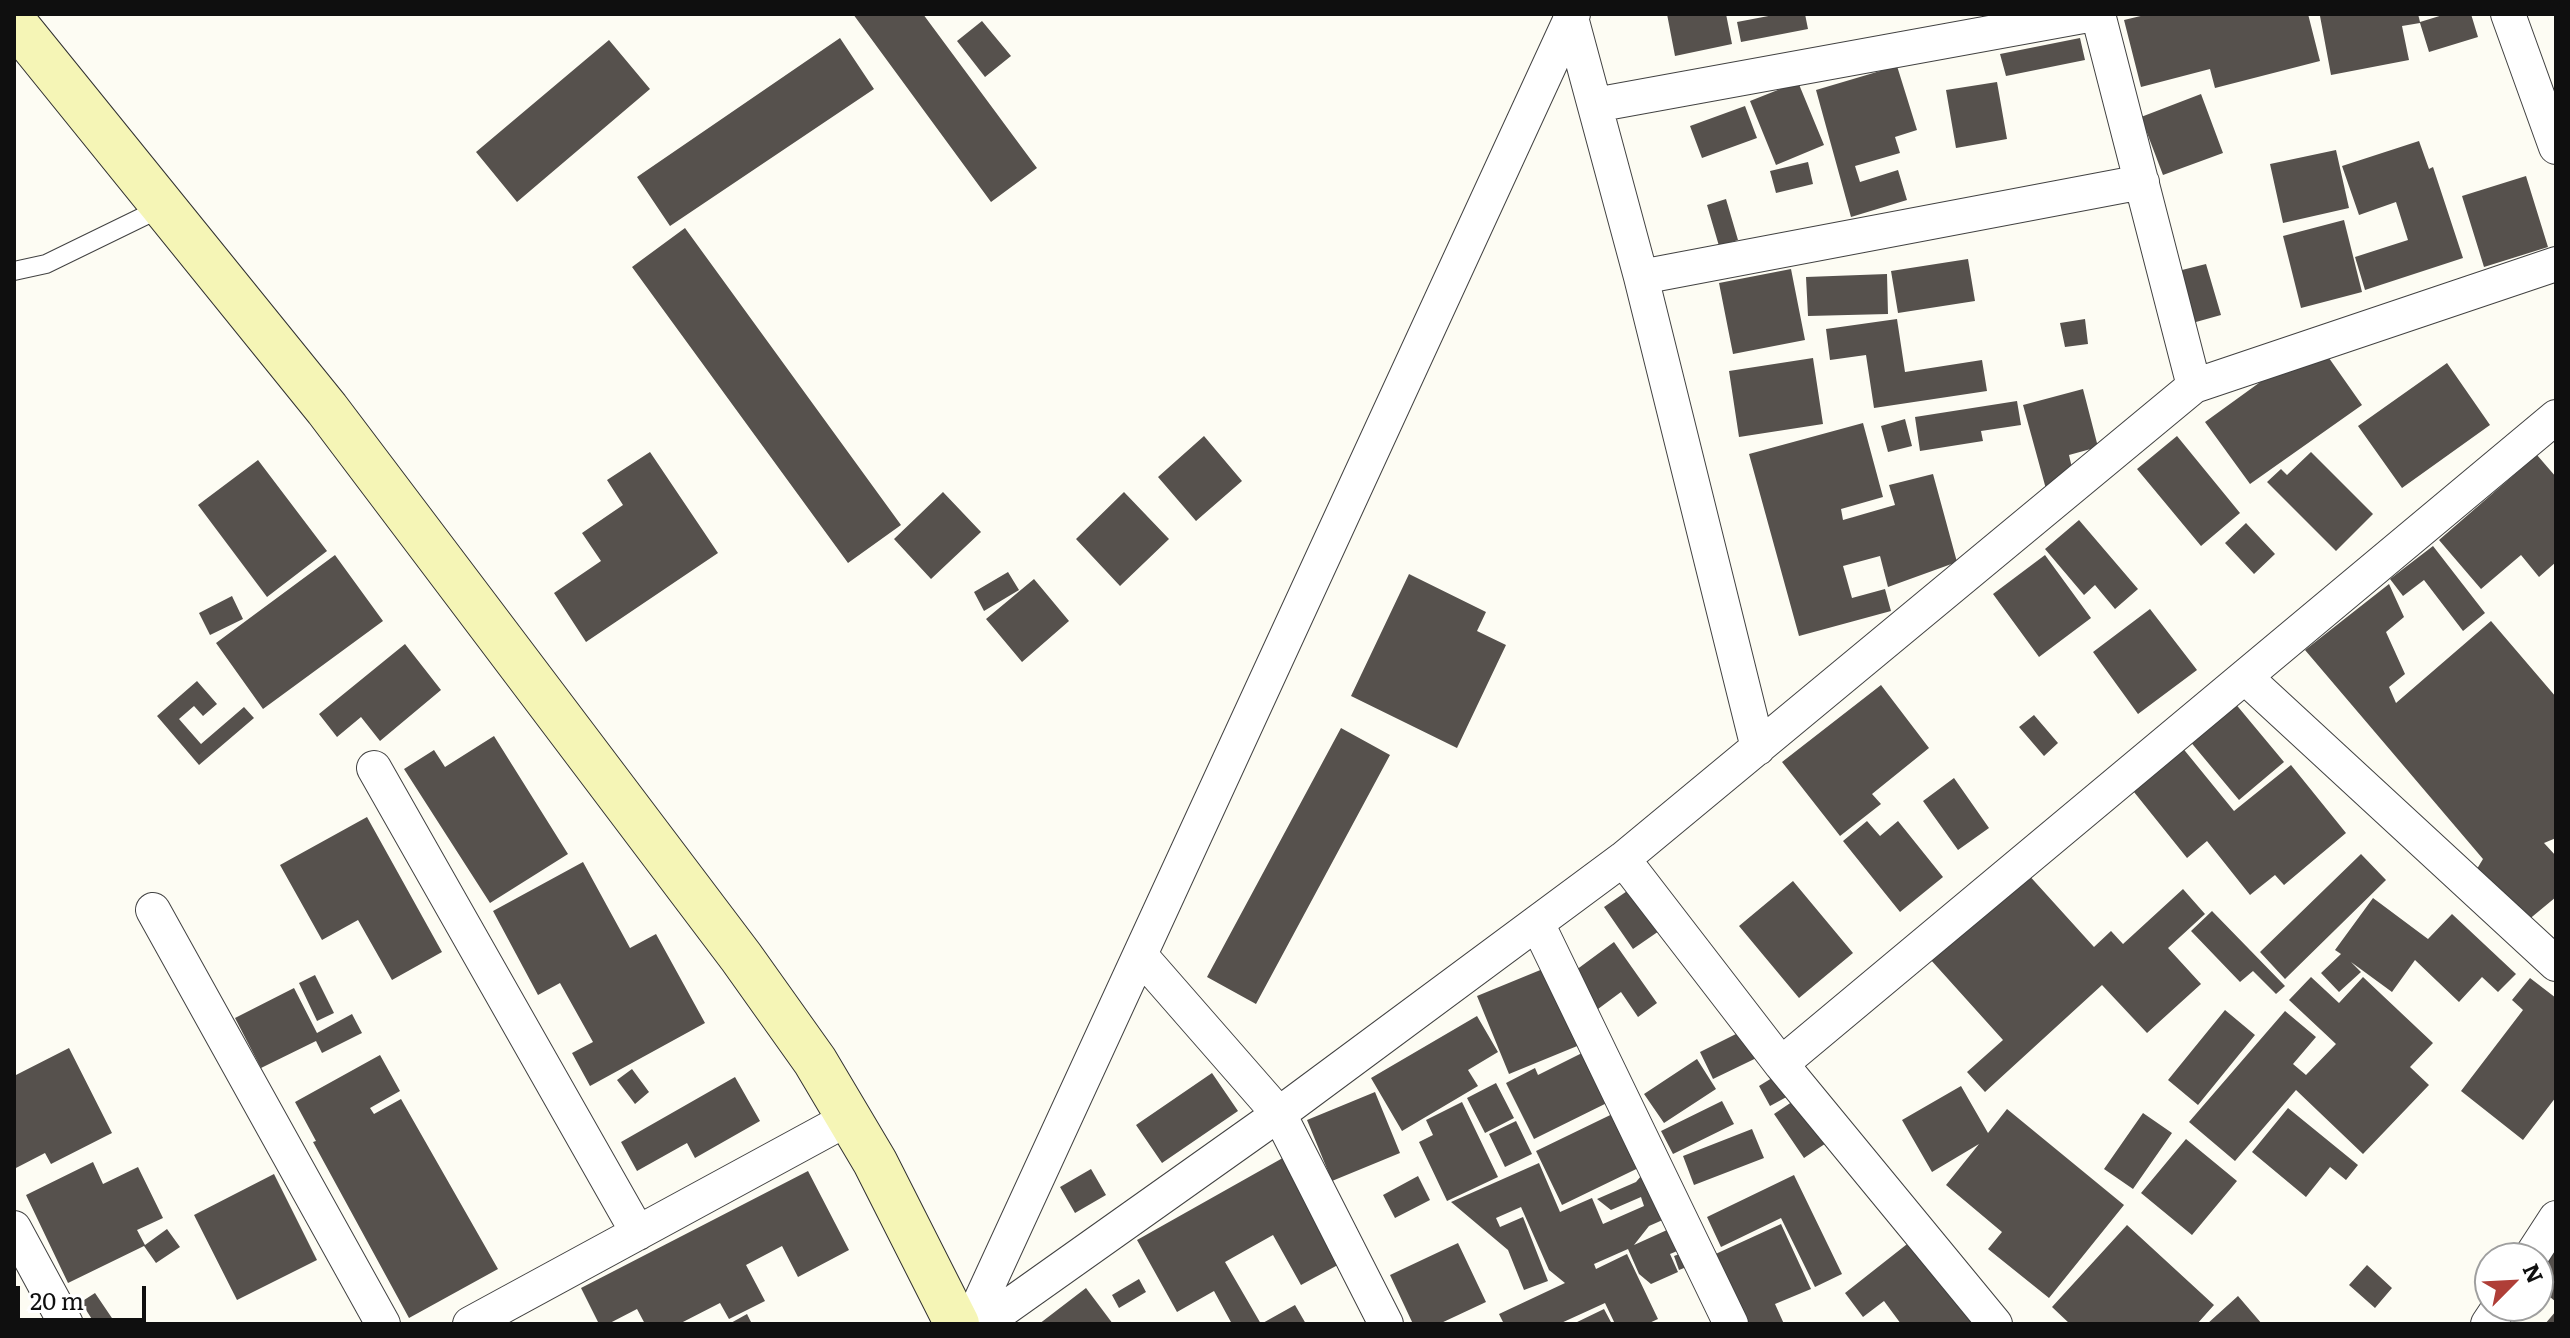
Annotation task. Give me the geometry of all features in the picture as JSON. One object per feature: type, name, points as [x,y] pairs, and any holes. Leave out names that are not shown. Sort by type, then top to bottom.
[{"type":"street","points":[[1595,105],[2096,14],[2194,386]]},
{"type":"street","points":[[2508,14],[2556,147]]},
{"type":"street","points":[[1572,16],[1641,277],[1758,748]]},
{"type":"street","points":[[970,1324],[1572,16]]},
{"type":"street","points":[[14,22],[336,422],[741,957],[815,1061],[849,1118],[957,1324]]},
{"type":"street","points":[[1641,277],[2142,182]]},
{"type":"street","points":[[983,1324],[1279,1114],[1623,859],[2194,386],[2556,264]]},
{"type":"street","points":[[1781,1064],[2556,417]]},
{"type":"street","points":[[2245,677],[2556,964]]},
{"type":"street","points":[[374,768],[638,1233]]},
{"type":"street","points":[[1623,859],[1781,1064],[1995,1324]]},
{"type":"street","points":[[153,910],[383,1324]]},
{"type":"street","points":[[1537,923],[1731,1324]]},
{"type":"street","points":[[1140,955],[1279,1114],[1386,1324]]},
{"type":"street","points":[[470,1324],[849,1118]]},
{"type":"street","points":[[2540,1242],[2556,1218]]},
{"type":"street","points":[[14,1228],[66,1324]]},
{"type":"lane","points":[[14,271],[46,264],[163,207]]},
{"type":"building","points":[[853,14],[923,14],[1037,168],[991,202]]},
{"type":"building","points":[[1667,14],[1726,14],[1732,44],[1675,56]]},
{"type":"building","points":[[1779,14],[1805,14],[1808,29],[1741,42],[1737,22]]},
{"type":"building","points":[[2149,14],[2308,14],[2320,61],[2215,88],[2210,69],[2141,87],[2124,20]]},
{"type":"building","points":[[2418,14],[2420,22],[2446,14],[2471,14],[2478,37],[2429,52],[2420,23],[2402,26],[2409,60],[2331,75],[2320,16]]},
{"type":"building","points":[[982,21],[1011,56],[985,77],[957,41]]},
{"type":"building","points":[[840,38],[874,89],[670,226],[637,177]]},
{"type":"building","points":[[2080,38],[2085,60],[2006,76],[2000,54]]},
{"type":"building","points":[[609,40],[650,89],[517,202],[476,152]]},
{"type":"building","points":[[1897,66],[1917,130],[1895,137],[1900,153],[1855,166],[1860,182],[1898,170],[1907,200],[1851,217],[1816,90]]},
{"type":"building","points":[[1798,82],[1824,145],[1776,165],[1750,101]]},
{"type":"building","points":[[1997,82],[2007,139],[1956,148],[1946,90]]},
{"type":"building","points":[[2201,94],[2223,153],[2163,175],[2141,117]]},
{"type":"building","points":[[1745,106],[1757,138],[1702,158],[1690,126]]},
{"type":"building","points":[[2419,141],[2429,169],[2433,167],[2463,258],[2365,290],[2355,257],[2408,240],[2396,202],[2359,215],[2342,166]]},
{"type":"building","points":[[2336,150],[2349,208],[2283,223],[2270,164]]},
{"type":"building","points":[[1808,162],[1813,184],[1776,193],[1770,171]]},
{"type":"building","points":[[2526,176],[2548,247],[2484,267],[2462,196]]},
{"type":"building","points":[[1726,199],[1738,240],[1719,246],[1707,205]]},
{"type":"building","points":[[2344,220],[2362,292],[2301,308],[2283,236]]},
{"type":"building","points":[[685,228],[901,525],[848,563],[632,267]]},
{"type":"building","points":[[2176,247],[2182,270],[2206,264],[2221,315],[2178,327],[2158,252]]},
{"type":"building","points":[[1968,259],[1975,301],[1898,313],[1891,271]]},
{"type":"building","points":[[1791,269],[1805,340],[1733,354],[1719,283]]},
{"type":"building","points":[[1887,274],[1888,314],[1808,316],[1806,277]]},
{"type":"building","points":[[1897,319],[1905,372],[1982,360],[1987,391],[1874,408],[1866,355],[1830,360],[1826,329]]},
{"type":"building","points":[[2085,319],[2088,344],[2065,347],[2060,323]]},
{"type":"building","points":[[2317,341],[2362,405],[2250,484],[2205,422]]},
{"type":"building","points":[[1813,358],[1823,424],[1739,437],[1729,371]]},
{"type":"building","points":[[2447,363],[2490,425],[2402,488],[2358,426]]},
{"type":"building","points":[[2083,389],[2098,447],[2069,455],[2075,481],[2046,489],[2023,405]]},
{"type":"building","points":[[2017,401],[2021,425],[1981,431],[1983,441],[1920,451],[1915,417]]},
{"type":"building","points":[[1905,419],[1912,446],[1888,452],[1881,426]]},
{"type":"building","points":[[1863,423],[1883,497],[1841,509],[1843,520],[1895,505],[1889,485],[1933,474],[1957,562],[1888,587],[1880,556],[1843,566],[1852,598],[1885,589],[1891,611],[1799,636],[1749,454]]},
{"type":"building","points":[[1204,436],[1242,481],[1196,521],[1158,477]]},
{"type":"building","points":[[2177,436],[2240,513],[2201,546],[2137,469]]},
{"type":"building","points":[[650,452],[718,553],[586,642],[554,593],[601,561],[582,533],[623,505],[607,480]]},
{"type":"building","points":[[2311,452],[2373,514],[2336,551],[2267,482],[2281,469],[2287,475]]},
{"type":"building","points":[[2537,455],[2556,477],[2556,562],[2539,577],[2521,555],[2481,589],[2439,540]]},
{"type":"building","points":[[258,460],[327,551],[267,597],[198,505]]},
{"type":"building","points":[[943,492],[981,532],[931,579],[894,539]]},
{"type":"building","points":[[1124,492],[1169,539],[1120,586],[1076,539]]},
{"type":"building","points":[[2079,520],[2138,589],[2115,609],[2095,585],[2084,595],[2045,549]]},
{"type":"building","points":[[2246,523],[2275,554],[2254,574],[2225,543]]},
{"type":"building","points":[[2433,546],[2485,613],[2463,631],[2424,580],[2403,596],[2390,579]]},
{"type":"building","points":[[335,555],[383,621],[263,709],[216,643]]},
{"type":"building","points":[[2045,555],[2091,618],[2039,657],[1993,594]]},
{"type":"building","points":[[1008,572],[1019,590],[984,611],[974,592]]},
{"type":"building","points":[[1409,574],[1486,612],[1477,631],[1506,645],[1457,748],[1351,696]]},
{"type":"building","points":[[1034,579],[1069,621],[1022,662],[986,619]]},
{"type":"building","points":[[2389,584],[2404,617],[2386,632],[2405,674],[2389,687],[2396,703],[2491,621],[2556,697],[2556,838],[2544,843],[2556,856],[2556,897],[2527,921],[2472,877],[2483,859],[2305,650]]},
{"type":"building","points":[[232,596],[243,619],[210,635],[199,613]]},
{"type":"building","points":[[2150,609],[2197,670],[2138,714],[2093,652]]},
{"type":"building","points":[[405,644],[441,690],[380,741],[361,717],[337,737],[319,714]]},
{"type":"building","points":[[197,681],[217,704],[203,716],[194,706],[179,719],[201,744],[244,707],[254,718],[199,765],[157,716]]},
{"type":"building","points":[[1881,685],[1929,748],[1872,794],[1881,804],[1840,836],[1782,762]]},
{"type":"building","points":[[2234,702],[2284,762],[2239,800],[2189,740]]},
{"type":"building","points":[[2034,715],[2058,743],[2044,756],[2019,727]]},
{"type":"building","points":[[1341,728],[1390,755],[1256,1004],[1207,977]]},
{"type":"building","points":[[494,736],[568,854],[490,903],[404,769],[434,750],[445,767]]},
{"type":"building","points":[[2181,746],[2234,811],[2291,765],[2346,833],[2284,885],[2275,875],[2250,895],[2207,841],[2187,858],[2130,787]]},
{"type":"building","points":[[1954,778],[1989,828],[1958,850],[1923,801]]},
{"type":"building","points":[[367,817],[442,952],[392,980],[358,920],[322,940],[280,865]]},
{"type":"building","points":[[1867,821],[1880,836],[1898,821],[1943,877],[1900,912],[1843,841]]},
{"type":"building","points":[[2361,854],[2386,880],[2285,979],[2260,952]]},
{"type":"building","points":[[583,862],[630,948],[656,934],[705,1023],[590,1086],[572,1053],[593,1042],[560,983],[538,995],[493,911]]},
{"type":"building","points":[[2026,872],[2094,947],[2111,931],[2123,944],[2183,889],[2205,914],[2168,948],[2201,984],[2147,1033],[2102,985],[1985,1092],[1967,1072],[2003,1040],[1930,959]]},
{"type":"building","points":[[1646,878],[1675,920],[1633,949],[1604,907]]},
{"type":"building","points":[[1793,881],[1853,953],[1799,998],[1739,926]]},
{"type":"building","points":[[2373,898],[2428,939],[2452,914],[2516,974],[2498,992],[2482,977],[2459,1002],[2415,960],[2392,992],[2351,962],[2361,972],[2339,992],[2321,973],[2341,954],[2335,950]]},
{"type":"building","points":[[2212,911],[2285,986],[2276,994],[2253,971],[2240,982],[2191,931]]},
{"type":"building","points":[[1614,942],[1657,1003],[1638,1017],[1621,992],[1598,1009],[1572,973]]},
{"type":"building","points":[[1555,964],[1587,1042],[1509,1074],[1477,996]]},
{"type":"building","points":[[315,975],[334,1013],[317,1021],[299,983]]},
{"type":"building","points":[[2311,977],[2339,1003],[2363,977],[2433,1043],[2410,1067],[2429,1085],[2363,1154],[2296,1090],[2235,1161],[2189,1122],[2285,1011],[2316,1037],[2293,1064],[2306,1075],[2336,1044],[2289,1000]]},
{"type":"building","points":[[2530,978],[2556,998],[2556,1097],[2523,1140],[2461,1091],[2523,1010],[2512,1000]]},
{"type":"building","points":[[294,988],[317,1033],[352,1014],[362,1033],[322,1053],[316,1041],[261,1068],[235,1018]]},
{"type":"building","points":[[2225,1010],[2255,1035],[2198,1105],[2168,1080]]},
{"type":"building","points":[[1477,1016],[1498,1052],[1468,1070],[1478,1086],[1402,1131],[1371,1078]]},
{"type":"building","points":[[1760,1022],[1773,1050],[1713,1079],[1700,1052]]},
{"type":"building","points":[[1598,1045],[1623,1095],[1534,1139],[1506,1083],[1535,1068],[1538,1075]]},
{"type":"building","points":[[69,1048],[112,1133],[51,1164],[45,1153],[14,1169],[14,1076]]},
{"type":"building","points":[[380,1055],[400,1091],[370,1108],[374,1114],[401,1099],[498,1269],[409,1318],[313,1142],[316,1141],[295,1102]]},
{"type":"building","points":[[1697,1059],[1716,1089],[1664,1123],[1644,1094]]},
{"type":"building","points":[[632,1069],[649,1092],[635,1104],[617,1080]]},
{"type":"building","points":[[1212,1073],[1238,1111],[1162,1163],[1136,1125]]},
{"type":"building","points":[[1780,1073],[1792,1094],[1770,1106],[1759,1086]]},
{"type":"building","points":[[735,1077],[760,1121],[695,1158],[687,1143],[637,1171],[621,1142]]},
{"type":"building","points":[[1496,1083],[1514,1118],[1485,1133],[1467,1098]]},
{"type":"building","points":[[1961,1086],[1988,1133],[2007,1109],[2124,1205],[2049,1298],[1988,1249],[2002,1232],[1946,1185],[1979,1144],[1932,1172],[1902,1120]]},
{"type":"building","points":[[1811,1089],[1841,1133],[1804,1158],[1774,1114]]},
{"type":"building","points":[[1375,1092],[1400,1153],[1332,1181],[1307,1120]]},
{"type":"building","points":[[1722,1101],[1734,1124],[1673,1154],[1661,1131]]},
{"type":"building","points":[[1462,1102],[1498,1177],[1447,1201],[1419,1142],[1433,1135],[1426,1120]]},
{"type":"building","points":[[1633,1104],[1659,1158],[1562,1205],[1536,1151]]},
{"type":"building","points":[[2288,1108],[2358,1165],[2346,1180],[2330,1167],[2306,1197],[2252,1152]]},
{"type":"building","points":[[2143,1113],[2172,1133],[2133,1189],[2104,1169]]},
{"type":"building","points":[[1516,1121],[1532,1154],[1505,1167],[1489,1134]]},
{"type":"building","points":[[1752,1129],[1764,1158],[1694,1185],[1683,1156]]},
{"type":"building","points":[[2186,1139],[2237,1181],[2192,1235],[2141,1193]]},
{"type":"building","points":[[1288,1155],[1347,1260],[1301,1285],[1273,1235],[1225,1262],[1261,1324],[1232,1324],[1214,1291],[1177,1312],[1137,1240]]},
{"type":"building","points":[[93,1162],[103,1184],[138,1167],[163,1218],[137,1230],[145,1245],[167,1229],[180,1247],[156,1263],[144,1246],[68,1283],[26,1195]]},
{"type":"building","points":[[1539,1163],[1560,1212],[1592,1198],[1603,1224],[1644,1206],[1641,1197],[1611,1210],[1597,1199],[1636,1182],[1652,1163],[1674,1215],[1649,1226],[1634,1245],[1689,1220],[1699,1242],[1670,1254],[1678,1272],[1651,1284],[1639,1274],[1628,1249],[1594,1264],[1596,1269],[1627,1254],[1658,1319],[1647,1324],[1615,1324],[1605,1303],[1559,1324],[1504,1324],[1499,1314],[1565,1283],[1549,1270],[1521,1207],[1496,1218],[1500,1227],[1523,1217],[1548,1281],[1524,1290],[1508,1250],[1451,1202]]},
{"type":"building","points":[[1091,1169],[1106,1195],[1075,1213],[1060,1187]]},
{"type":"building","points":[[808,1171],[849,1250],[798,1277],[782,1246],[746,1265],[765,1301],[729,1319],[720,1303],[679,1324],[645,1324],[637,1309],[608,1324],[599,1324],[581,1288]]},
{"type":"building","points":[[274,1174],[317,1260],[237,1300],[194,1215]]},
{"type":"building","points":[[1794,1175],[1842,1274],[1815,1287],[1781,1218],[1721,1247],[1707,1217]]},
{"type":"building","points":[[1418,1176],[1430,1200],[1395,1218],[1383,1195]]},
{"type":"building","points":[[1781,1224],[1811,1289],[1775,1304],[1784,1324],[1739,1324],[1709,1257]]},
{"type":"building","points":[[2127,1225],[2214,1305],[2197,1324],[2070,1324],[2052,1307]]},
{"type":"building","points":[[1930,1226],[1973,1324],[1901,1324],[1884,1301],[1863,1317],[1845,1293]]},
{"type":"building","points":[[1458,1243],[1486,1302],[1439,1324],[1413,1324],[1390,1275]]},
{"type":"building","points":[[2556,1245],[2556,1302],[2554,1300]]},
{"type":"building","points":[[1699,1247],[1704,1260],[1679,1270],[1674,1256]]},
{"type":"building","points":[[2367,1265],[2392,1288],[2375,1308],[2349,1285]]},
{"type":"building","points":[[1139,1279],[1146,1292],[1119,1308],[1112,1295]]},
{"type":"building","points":[[1086,1288],[1113,1324],[1039,1324]]},
{"type":"building","points":[[95,1293],[116,1324],[95,1324],[81,1302]]},
{"type":"building","points":[[2238,1296],[2262,1324],[2207,1324]]},
{"type":"building","points":[[1295,1305],[1306,1324],[1261,1324]]},
{"type":"building","points":[[1604,1309],[1612,1324],[1573,1324]]},
{"type":"building","points":[[747,1314],[752,1324],[729,1324]]}]
